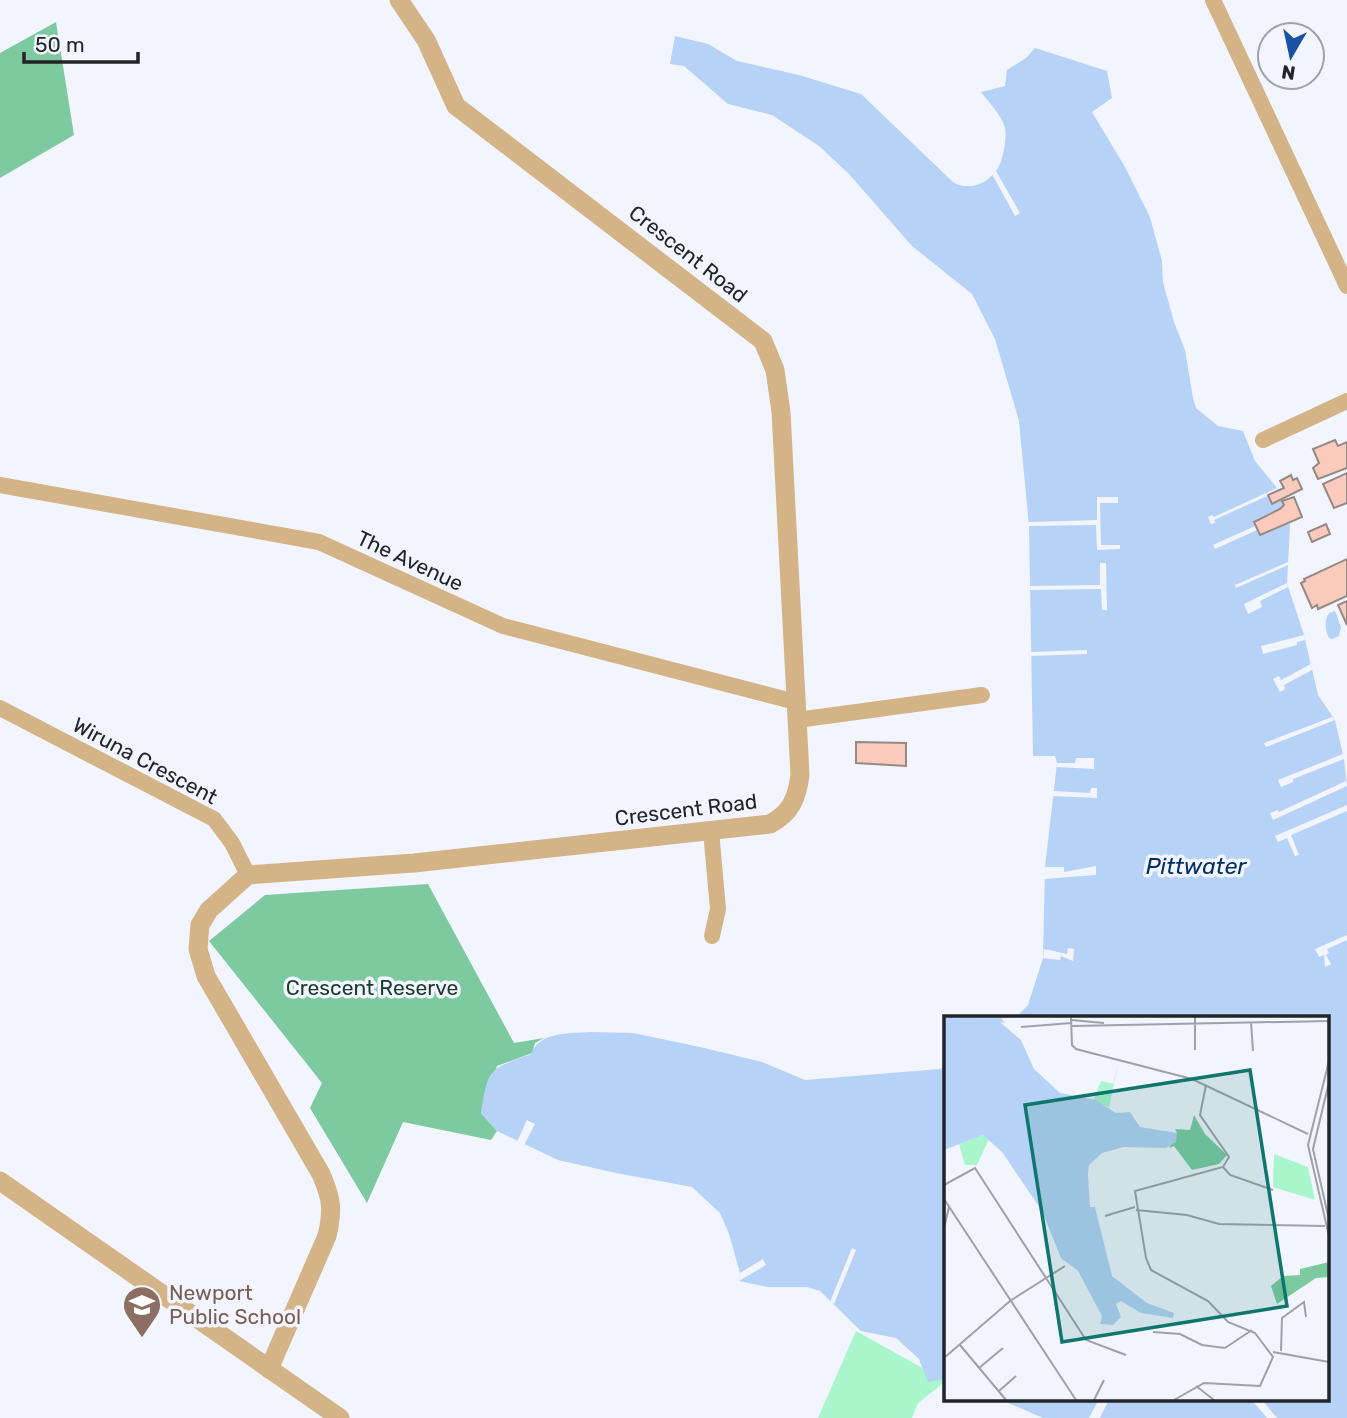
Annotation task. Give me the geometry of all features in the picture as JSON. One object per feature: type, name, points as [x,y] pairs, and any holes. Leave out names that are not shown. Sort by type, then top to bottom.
[{"type":"street","name":"Crescent Road","points":[[248,875],[414,863],[770,824],[782,818],[797,794],[800,775],[780,412],[775,370],[763,341],[456,106],[426,40],[399,0]]},
{"type":"street","points":[[1213,0],[1347,286]]},
{"type":"street","points":[[1263,440],[1347,401]]},
{"type":"street","name":"The Avenue","points":[[0,485],[319,542],[503,626],[797,711],[982,695]]},
{"type":"street","name":"Wiruna Crescent","points":[[0,708],[214,819],[232,843],[248,875]]},
{"type":"street","points":[[711,831],[718,909],[712,936]]},
{"type":"street","points":[[248,875],[209,910],[200,925],[198,949],[206,976],[321,1174],[331,1196],[332,1216],[327,1236],[269,1369]]},
{"type":"street","points":[[0,1181],[340,1418]]},
{"type":"green space","points":[[56,22],[74,135],[0,178],[0,53]]},
{"type":"green space","name":"Crescent Reserve","points":[[428,884],[514,1043],[544,1038],[535,1043],[532,1053],[497,1066],[481,1113],[497,1131],[491,1140],[403,1122],[367,1203],[310,1108],[322,1083],[209,941],[265,895]]},
{"type":"green space","points":[[856,1331],[944,1380],[918,1403],[912,1418],[818,1418]]},
{"type":"water","name":"Pittwater","points":[[675,36],[708,44],[737,61],[799,75],[861,94],[953,182],[964,186],[987,180],[1001,162],[1005,144],[1004,124],[981,92],[1005,86],[1007,70],[1026,58],[1035,48],[1107,71],[1112,98],[1092,112],[1125,167],[1150,217],[1162,261],[1163,282],[1185,350],[1196,408],[1218,426],[1243,431],[1255,461],[1277,488],[1288,516],[1290,526],[1287,583],[1304,635],[1318,695],[1335,720],[1344,759],[1347,786],[1347,1418],[1043,1418],[1001,1400],[1330,1400],[1330,1016],[1017,1016],[1028,1005],[1043,958],[1045,867],[1057,763],[1055,756],[1033,756],[1029,526],[1019,421],[995,339],[972,294],[912,246],[849,174],[819,146],[772,115],[728,104],[684,66],[670,64]]},
{"type":"water","points":[[1335,611],[1341,627],[1339,636],[1332,639],[1329,638],[1326,622],[1329,613]]},
{"type":"water","points":[[633,1033],[762,1062],[805,1080],[944,1067],[944,1379],[928,1382],[919,1359],[896,1338],[861,1331],[820,1291],[807,1287],[768,1287],[739,1281],[740,1273],[720,1213],[692,1187],[558,1160],[497,1131],[481,1113],[486,1087],[493,1072],[506,1063],[531,1054],[541,1041],[548,1037],[564,1034]]},
{"type":"pier","points":[[996,171],[1020,213],[1015,216],[992,174]]},
{"type":"pier","points":[[1277,488],[1278,491],[1214,520],[1215,523],[1211,524],[1208,517],[1214,517]]},
{"type":"pier","points":[[1097,497],[1118,497],[1118,503],[1100,503],[1101,545],[1120,545],[1120,549],[1097,550],[1096,525],[1029,526],[1029,522],[1097,520]]},
{"type":"pier","points":[[1286,512],[1288,516],[1215,549],[1213,545]]},
{"type":"pier","points":[[1288,562],[1288,565],[1236,588],[1235,585]]},
{"type":"pier","points":[[1100,563],[1106,563],[1107,610],[1102,610],[1101,589],[1029,590],[1029,586],[1100,585]]},
{"type":"pier","points":[[1287,583],[1288,587],[1260,601],[1262,607],[1248,614],[1244,604]]},
{"type":"pier","points":[[1304,635],[1305,640],[1297,642],[1297,645],[1263,654],[1261,646]]},
{"type":"pier","points":[[1087,650],[1087,654],[1030,656],[1030,652]]},
{"type":"pier","points":[[1311,664],[1312,670],[1284,685],[1285,689],[1280,692],[1273,679],[1279,676],[1281,680]]},
{"type":"pier","points":[[1332,717],[1335,720],[1266,747],[1264,743]]},
{"type":"pier","points":[[1343,754],[1344,759],[1293,779],[1293,782],[1281,787],[1278,780]]},
{"type":"pier","points":[[1076,758],[1094,758],[1094,769],[1057,767],[1057,763],[1075,763]]},
{"type":"pier","points":[[1346,781],[1347,786],[1273,820],[1270,813],[1279,812]]},
{"type":"pier","points":[[1091,788],[1097,788],[1097,798],[1052,796],[1053,791],[1090,793]]},
{"type":"pier","points":[[1347,805],[1347,811],[1291,835],[1299,855],[1295,856],[1287,838],[1278,842],[1275,836]]},
{"type":"pier","points":[[1096,866],[1096,875],[1044,879],[1045,867],[1064,867],[1064,872]]},
{"type":"pier","points":[[1347,935],[1347,940],[1327,949],[1329,953],[1326,955],[1331,964],[1325,967],[1324,955],[1319,957],[1315,949]]},
{"type":"pier","points":[[1068,948],[1074,949],[1073,961],[1061,956],[1060,960],[1043,958],[1044,949],[1067,954]]},
{"type":"pier","points":[[527,1120],[535,1124],[524,1145],[517,1142]]},
{"type":"pier","points":[[852,1248],[856,1250],[834,1304],[830,1302]]},
{"type":"pier","points":[[763,1259],[766,1265],[739,1281],[740,1273]]},
{"type":"pier","points":[[1098,1400],[1109,1400],[1100,1418],[1089,1418]]},
{"type":"pier","points":[[1252,1400],[1262,1400],[1277,1418],[1267,1418]]},
{"type":"building","points":[[1335,440],[1338,446],[1347,442],[1347,468],[1318,479],[1313,468],[1319,463],[1313,449]]},
{"type":"building","points":[[1347,473],[1347,503],[1334,508],[1323,484]]},
{"type":"building","points":[[1291,475],[1293,480],[1297,478],[1302,489],[1272,504],[1268,495],[1284,488],[1280,481]]},
{"type":"building","points":[[1294,497],[1302,517],[1260,535],[1254,522],[1280,509],[1284,505],[1282,501]]},
{"type":"building","points":[[1326,524],[1330,534],[1312,542],[1308,532]]},
{"type":"building","points":[[1347,559],[1347,596],[1318,609],[1317,605],[1312,608],[1301,583],[1304,579]]},
{"type":"building","points":[[1347,601],[1347,625],[1338,605]]},
{"type":"building","points":[[856,742],[906,743],[906,766],[856,763]]},
{"type":"place","name":"Newport Public School","points":[[142,1339]]}]
